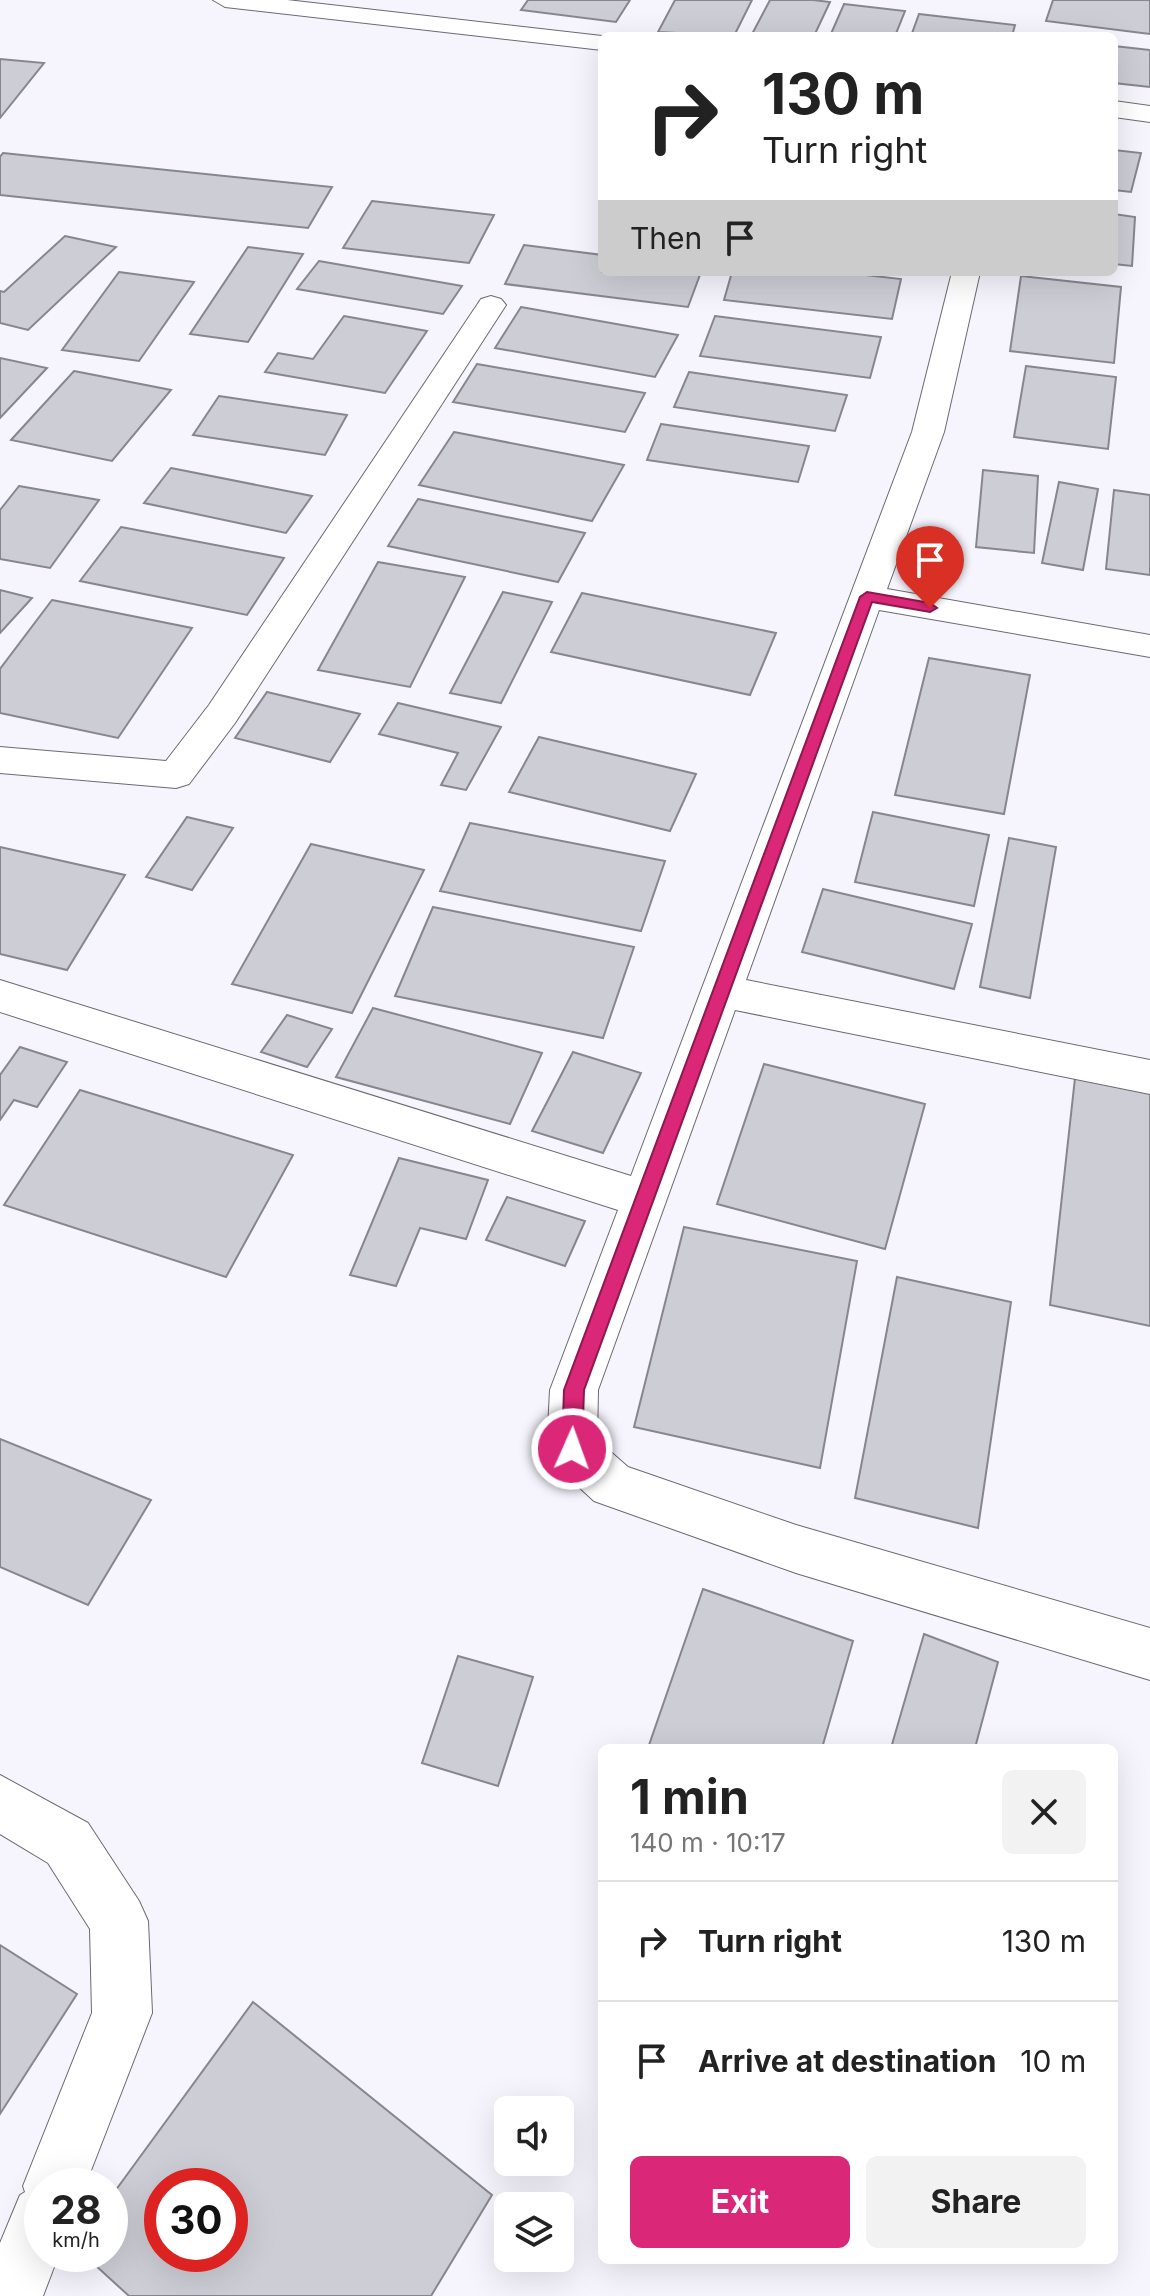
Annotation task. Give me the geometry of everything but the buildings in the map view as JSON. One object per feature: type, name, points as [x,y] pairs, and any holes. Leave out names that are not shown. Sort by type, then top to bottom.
[{"type":"street","points":[[225,0],[598,43]]},
{"type":"street","points":[[1118,110],[1150,114]]},
{"type":"street","points":[[965,276],[928,432],[574,1390],[572,1449],[612,1485],[796,1549],[1150,1654]]},
{"type":"street","points":[[0,760],[176,775],[222,714],[491,305]]},
{"type":"street","points":[[867,597],[1150,646]]},
{"type":"street","points":[[720,991],[1150,1077]]},
{"type":"street","points":[[0,996],[643,1199]]},
{"type":"street","points":[[0,1803],[68,1843],[119,1921],[122,2013],[61,2168]]},
{"type":"street","points":[[11,2296],[24,2263]]},
{"type":"route","points":[[572,1449],[574,1390],[867,597],[930,608]]}]
